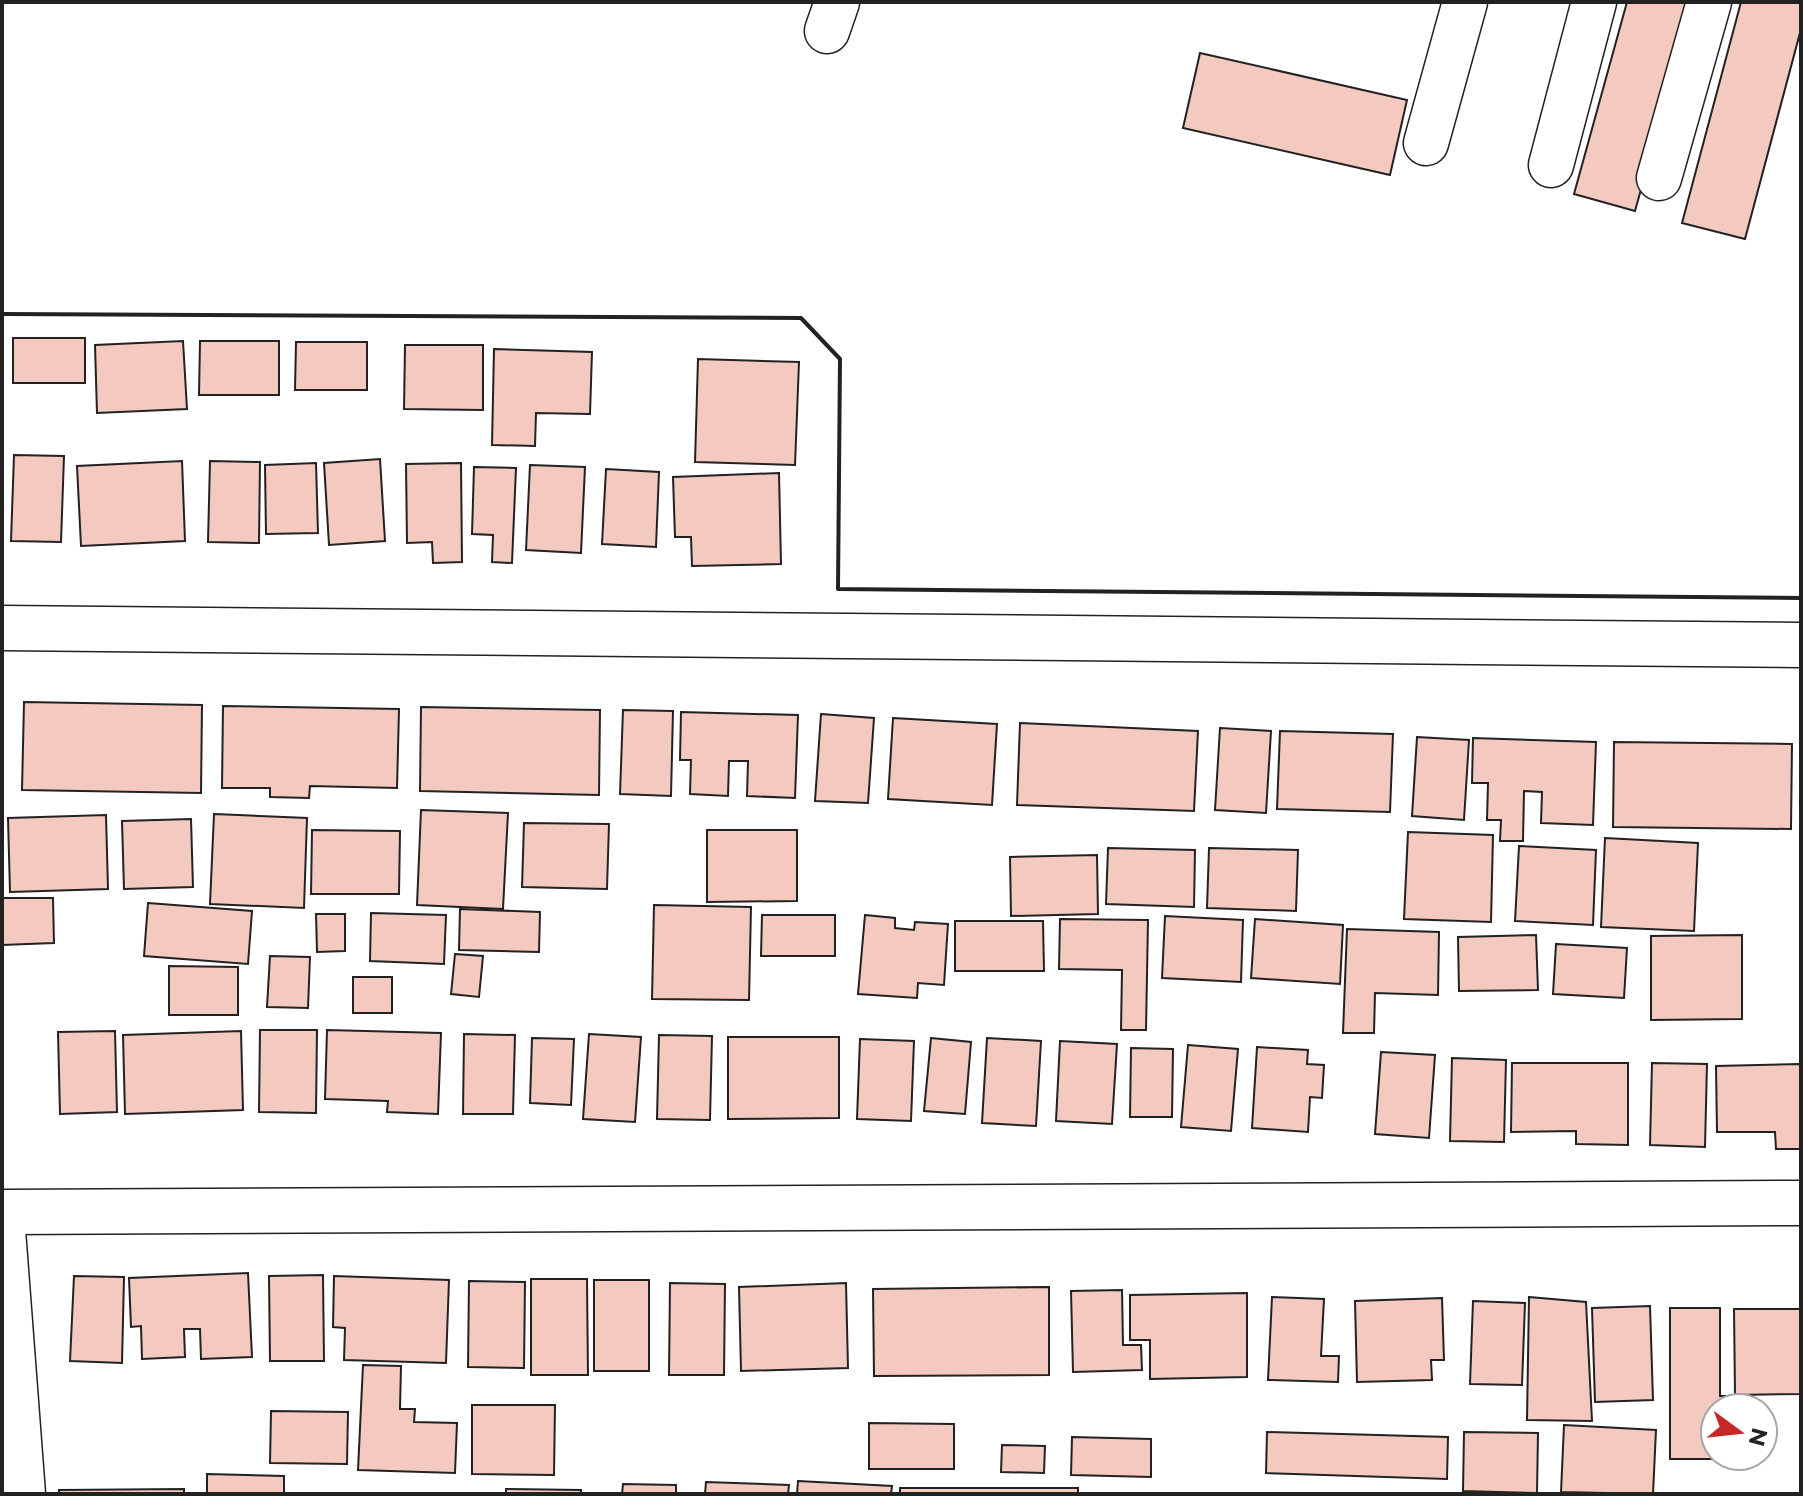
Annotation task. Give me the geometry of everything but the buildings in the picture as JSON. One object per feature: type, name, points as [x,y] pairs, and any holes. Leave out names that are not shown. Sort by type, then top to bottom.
[{"type":"street","points":[[1426,143],[1465,2]]},
{"type":"street","points":[[1551,165],[1594,2]]},
{"type":"street","points":[[1659,178],[1709,2]]},
{"type":"street","points":[[2,628],[1801,645]]},
{"type":"street","points":[[23,1494],[2,1215],[1801,1203]]},
{"type":"wall","points":[[2,314],[801,318],[840,359],[838,589],[1801,598]]}]
